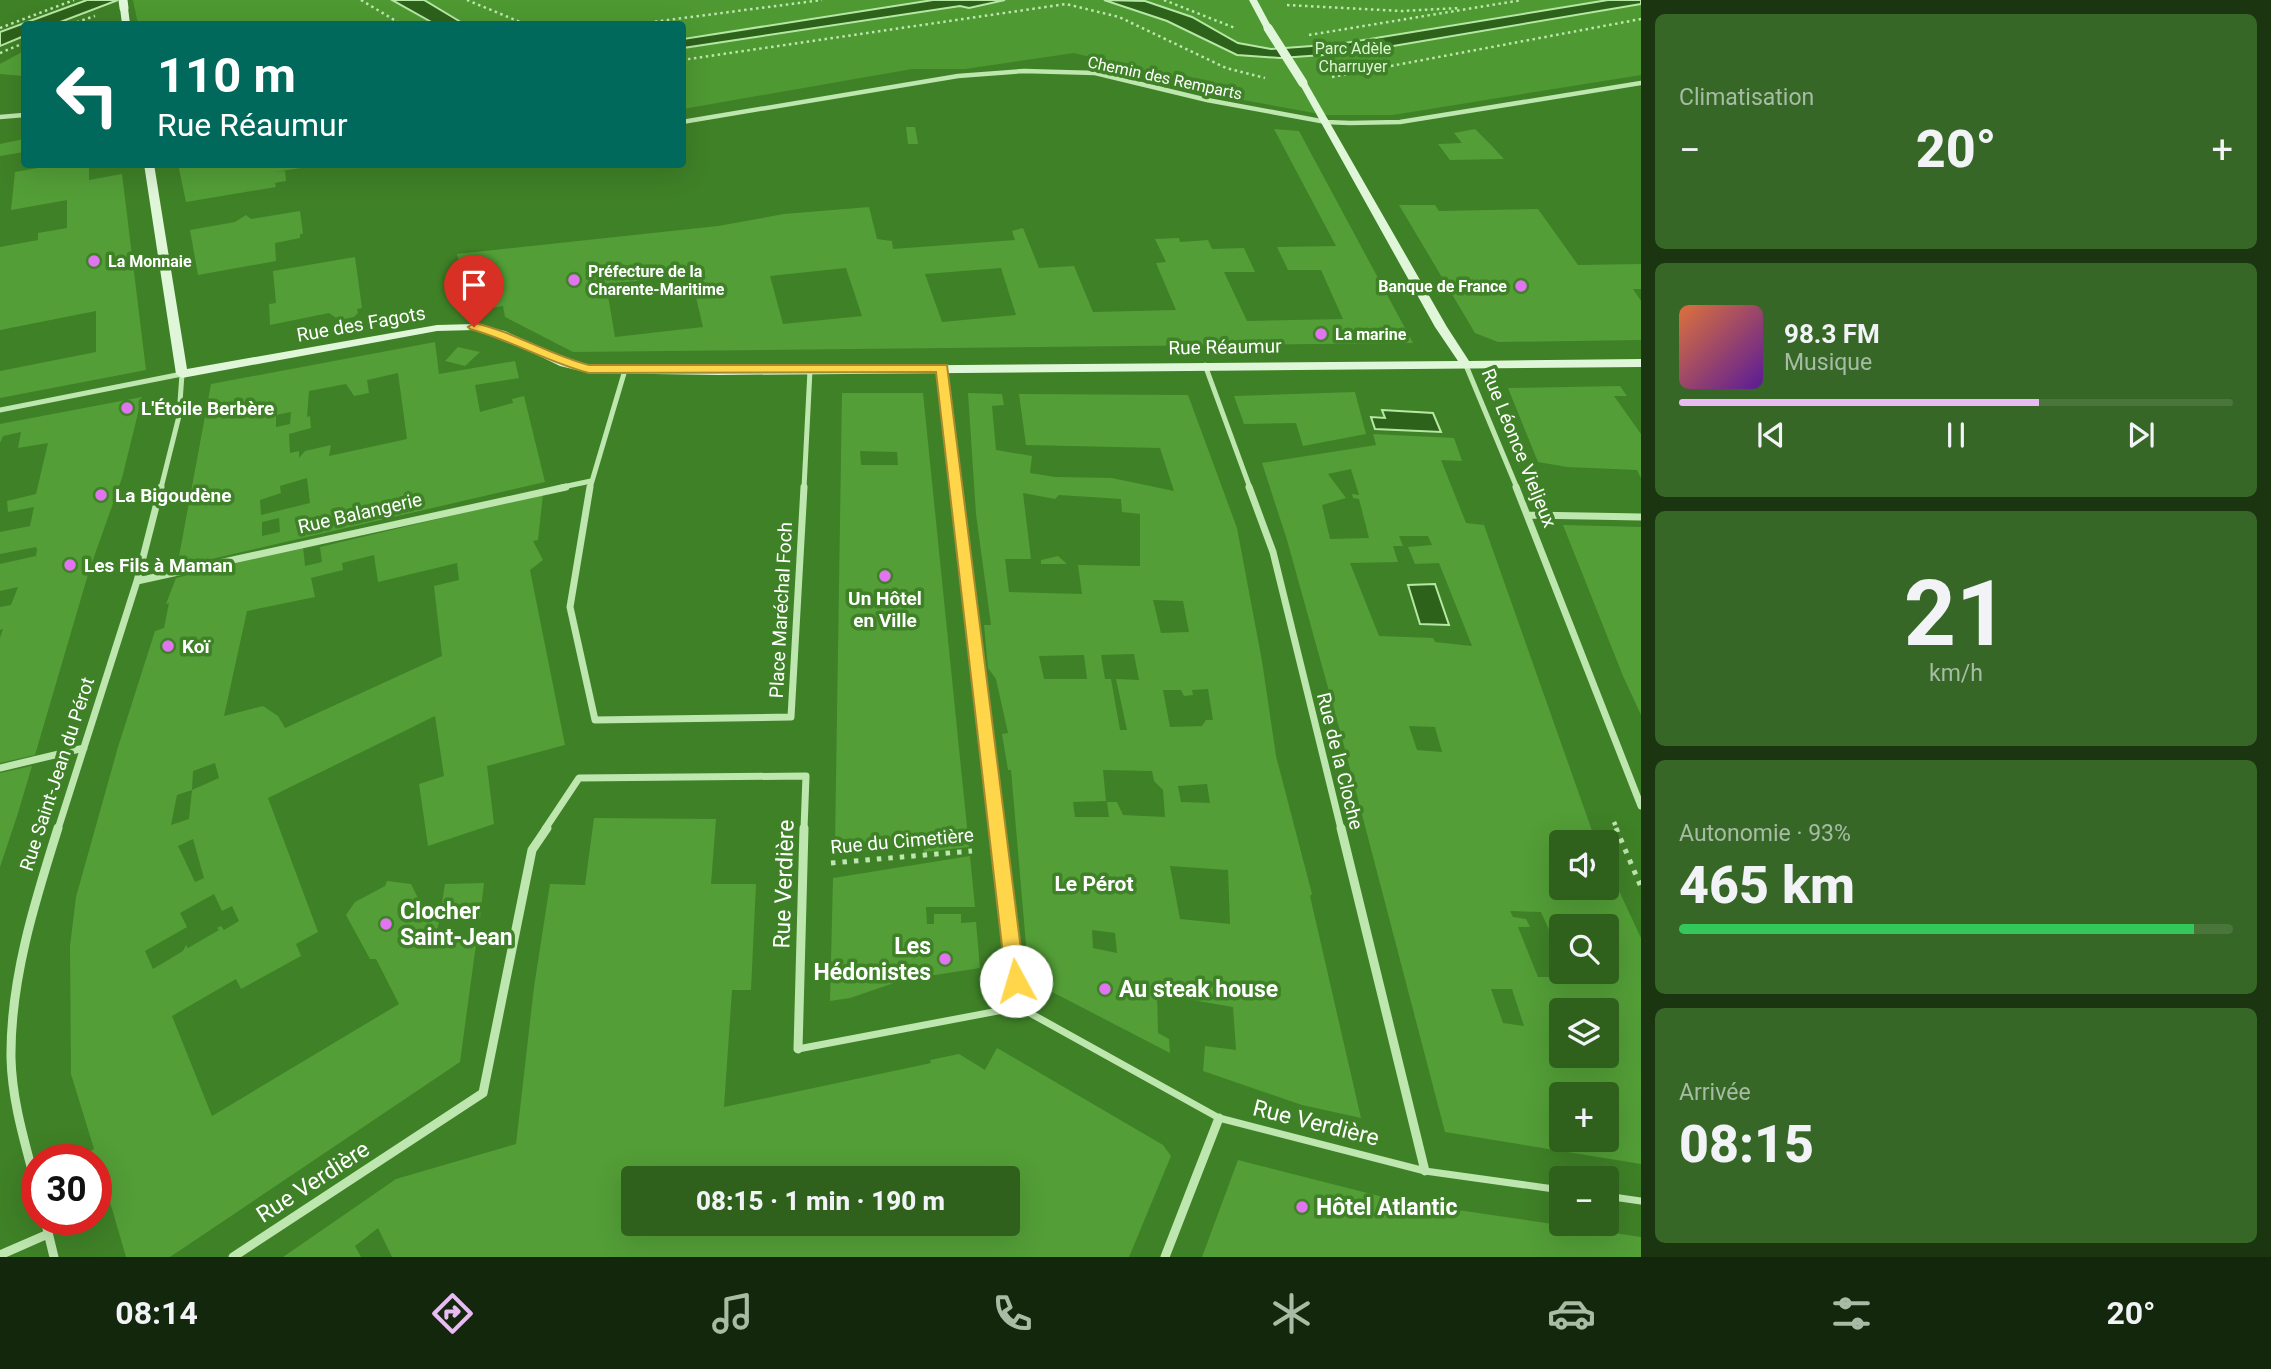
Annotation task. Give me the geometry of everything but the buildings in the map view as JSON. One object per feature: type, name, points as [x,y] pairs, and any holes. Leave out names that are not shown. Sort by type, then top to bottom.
[{"type":"street","name":"Rue Léonce Vieljeux","points":[[1254,2],[1326,122],[1441,327],[1465,363],[1528,515],[1641,806]]},
{"type":"street","name":"Chemin des Remparts","points":[[686,121],[958,76],[1024,71],[1095,73],[1207,100],[1326,122],[1400,122],[1641,83]]},
{"type":"street","points":[[0,117],[21,114]]},
{"type":"street","points":[[150,168],[182,374]]},
{"type":"street","name":"Rue des Fagots","points":[[0,410],[437,328],[474,327],[501,332],[564,363],[589,369],[810,370]]},
{"type":"street","name":"Rue Réaumur","points":[[810,370],[1641,363]]},
{"type":"street","name":"Rue de la Cloche","points":[[1205,365],[1273,552],[1425,1171]]},
{"type":"street","points":[[942,368],[1019,1007]]},
{"type":"street","name":"Place Maréchal Foch","points":[[625,370],[591,481],[570,607],[595,720],[791,717],[810,370]]},
{"type":"street","name":"Rue Saint-Jean du Pérot","points":[[25,1144],[16,1109],[11,1057],[21,960],[43,875],[137,581],[179,416],[182,374]]},
{"type":"street","name":"Rue Balangerie","points":[[137,581],[591,481]]},
{"type":"street","points":[[1528,515],[1641,517]]},
{"type":"street","points":[[0,768],[84,748]]},
{"type":"street","name":"Rue Verdière","points":[[233,1257],[483,1093],[532,850],[579,778],[806,776],[798,1049]]},
{"type":"street","points":[[1165,1257],[1219,1118]]},
{"type":"street","points":[[0,1255],[46,1235]]},
{"type":"street","points":[[48,1235],[54,1257]]},
{"type":"lane","name":"Rue Verdière","points":[[798,1049],[1019,1007],[1219,1118],[1425,1171],[1549,1188]]},
{"type":"lane","points":[[1619,1198],[1641,1201]]},
{"type":"path","points":[[0,27],[74,0]]},
{"type":"path","points":[[360,0],[396,21]]},
{"type":"path","points":[[467,0],[518,21]]},
{"type":"path","points":[[660,21],[822,0]]},
{"type":"path","points":[[1164,0],[1242,30]]},
{"type":"path","points":[[1300,36],[1522,0]]},
{"type":"path","points":[[1254,2],[1401,11],[1482,7]]},
{"type":"path","points":[[686,59],[1066,4],[1120,18],[1203,59],[1243,75],[1303,83],[1641,19]]},
{"type":"path","points":[[0,52],[21,44]]},
{"type":"path","name":"Rue du Cimetière","points":[[805,864],[878,861],[1000,848]]},
{"type":"green space","name":"Parc Adèle Charruyer","points":[[133,0],[1641,0],[1641,75],[1393,115],[1325,115],[1210,94],[1142,70],[1074,53],[965,69],[912,69],[686,108],[686,21],[137,21]]},
{"type":"shaded area","points":[[87,0],[118,0],[63,21],[30,21]]},
{"type":"shaded area","points":[[392,0],[424,0],[459,21],[430,21]]},
{"type":"shaded area","points":[[933,0],[1005,0],[969,8],[960,6],[686,48],[686,39]]},
{"type":"shaded area","points":[[1104,0],[1145,1],[1192,17],[1238,43],[1271,49],[1339,44],[1608,0],[1641,0],[1641,4],[1352,53],[1280,58],[1237,55],[1167,21]]},
{"type":"shaded area","points":[[21,24],[21,37],[0,46],[0,32]]},
{"type":"shaded area","points":[[1382,410],[1433,413],[1441,432],[1375,429],[1371,417],[1385,418]]},
{"type":"shaded area","points":[[1435,584],[1449,625],[1420,624],[1408,585]]},
{"type":"place","name":"La Monnaie","points":[[94,261]]},
{"type":"place","name":"Préfecture de la Charente-Maritime","points":[[574,280]]},
{"type":"place","name":"Banque de France","points":[[1521,286]]},
{"type":"place","name":"La marine","points":[[1321,334]]},
{"type":"place","name":"L'Étoile Berbère","points":[[127,408]]},
{"type":"place","name":"La Bigoudène","points":[[101,495]]},
{"type":"place","name":"Les Fils à Maman","points":[[70,565]]},
{"type":"place","name":"Un Hôtel en Ville","points":[[885,576]]},
{"type":"place","name":"Koï","points":[[168,646]]},
{"type":"place","name":"Clocher Saint-Jean","points":[[386,924]]},
{"type":"place","name":"Les Hédonistes","points":[[945,959]]},
{"type":"place","name":"Au steak house","points":[[1105,989]]},
{"type":"place","name":"Hôtel Atlantic","points":[[1302,1207]]},
{"type":"district","name":"Le Pérot","points":[[1094,884]]},
{"type":"route","points":[[474,327],[501,332],[564,363],[589,369],[719,371],[942,368],[1016,981]]}]
